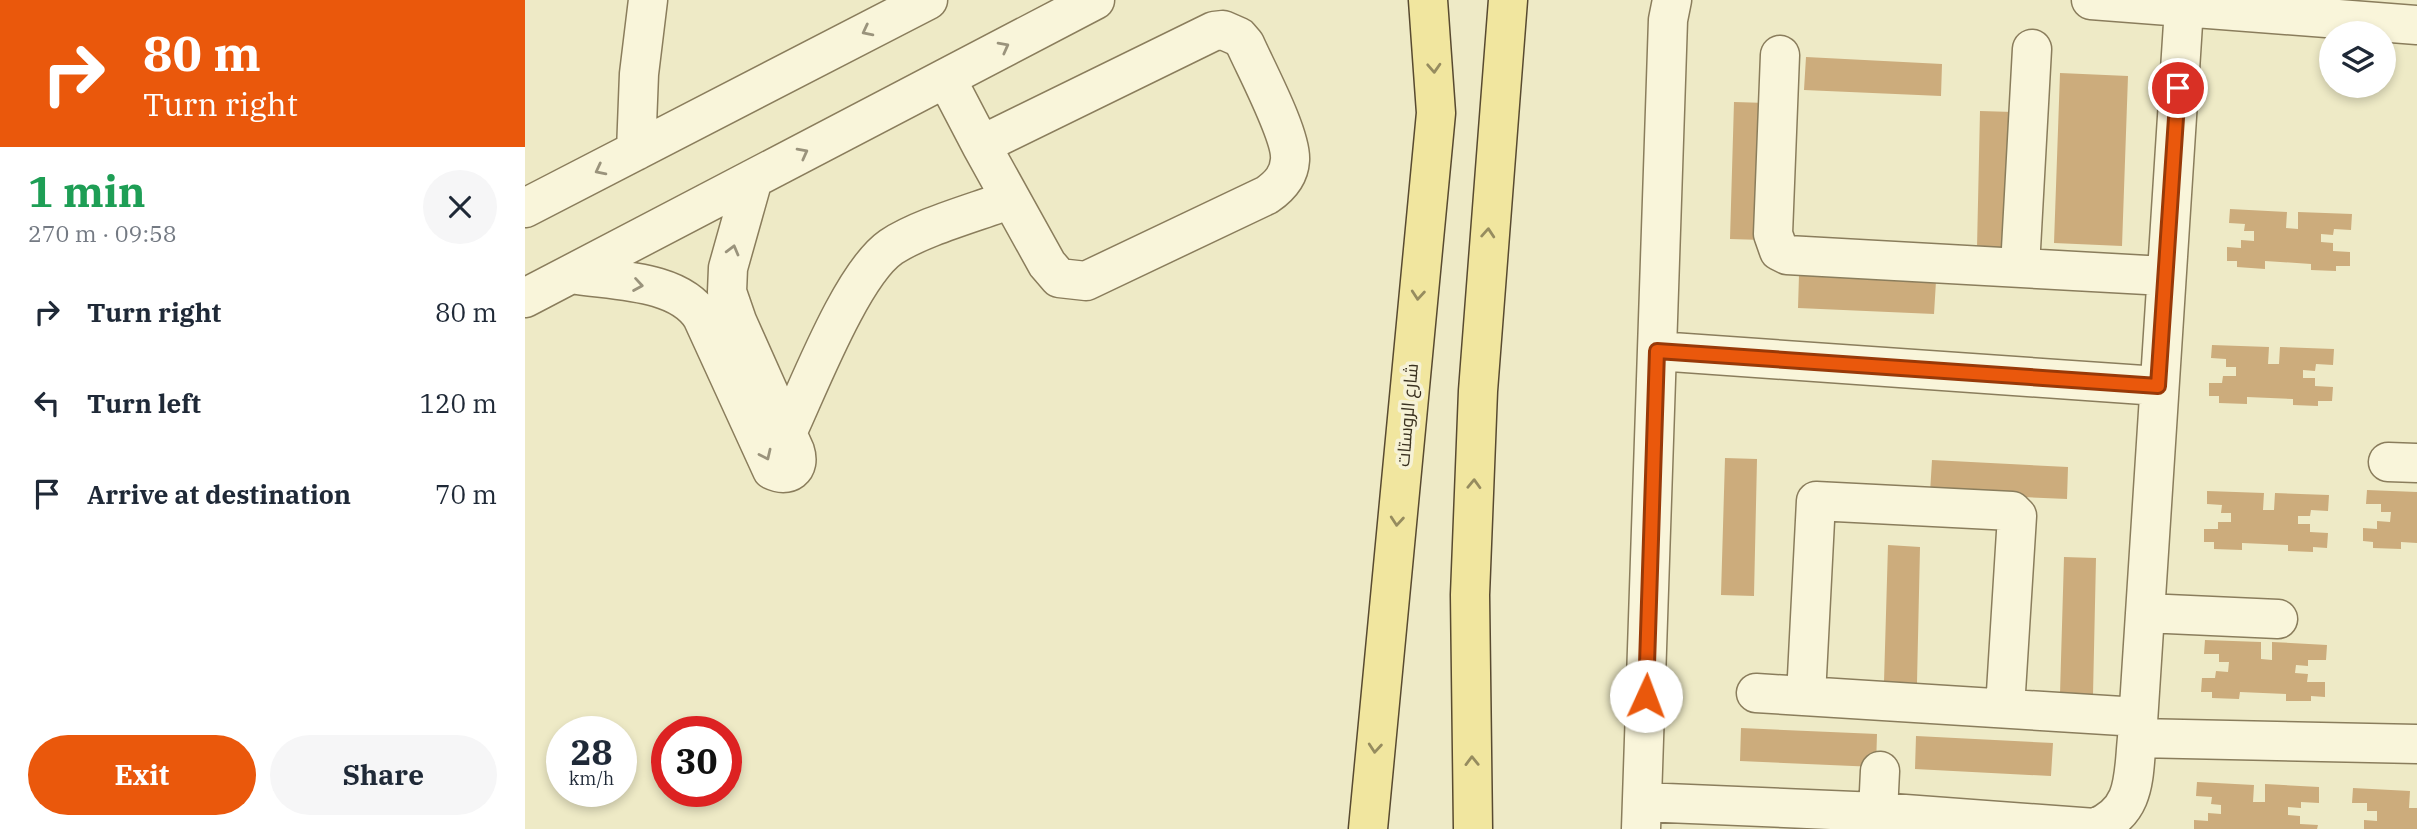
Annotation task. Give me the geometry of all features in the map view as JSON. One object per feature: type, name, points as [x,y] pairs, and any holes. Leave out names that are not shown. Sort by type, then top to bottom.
[{"type":"main road","name":"شارع الروستات","points":[[1368,829],[1436,113],[1429,0]]},
{"type":"main road","points":[[1473,829],[1470,595],[1476,432],[1508,0]]},
{"type":"street","points":[[636,151],[639,74],[648,0]]},
{"type":"street","points":[[525,208],[928,0]]},
{"type":"street","points":[[525,298],[1095,0]]},
{"type":"street","points":[[1672,0],[1668,20],[1642,815],[1878,812],[2095,828],[2112,821],[2125,808],[2131,791],[2138,727],[2184,8]]},
{"type":"street","points":[[2091,0],[2417,25]]},
{"type":"street","points":[[946,78],[981,145],[1052,272],[1068,281],[1086,281],[1267,195],[1286,177],[1289,148],[1245,44],[1239,37],[1223,30],[1214,31],[981,145]]},
{"type":"street","points":[[2019,267],[2032,49]]},
{"type":"street","points":[[1780,55],[1773,234],[1780,251],[1787,255],[2165,276]]},
{"type":"street","points":[[753,179],[728,268],[711,300],[772,470],[781,474],[789,474],[796,468],[798,460],[787,433],[858,284],[879,256],[911,237],[1011,199]]},
{"type":"street","points":[[571,274],[667,289],[711,300]]},
{"type":"street","points":[[1657,351],[2158,386]]},
{"type":"street","points":[[1806,696],[1816,501],[2012,511],[2017,516],[2005,708]]},
{"type":"street","points":[[2145,613],[2278,619]]},
{"type":"street","points":[[1756,693],[2005,708],[2138,727],[2417,744]]},
{"type":"street","points":[[1878,812],[1880,771]]},
{"type":"building","points":[[1806,57],[1942,64],[1941,96],[1804,90]]},
{"type":"building","points":[[2060,73],[2128,76],[2122,246],[2054,243]]},
{"type":"building","points":[[1734,102],[1767,103],[1763,240],[1730,239]]},
{"type":"building","points":[[1980,111],[2013,112],[2009,249],[1977,248]]},
{"type":"building","points":[[2230,209],[2287,212],[2286,228],[2298,229],[2298,212],[2352,214],[2351,230],[2334,229],[2333,235],[2321,234],[2321,242],[2333,243],[2333,251],[2350,252],[2350,266],[2336,266],[2336,271],[2311,270],[2311,264],[2265,261],[2265,269],[2237,267],[2237,261],[2227,261],[2227,247],[2241,248],[2241,240],[2254,241],[2254,231],[2244,231],[2245,224],[2229,223]]},
{"type":"building","points":[[1799,275],[1936,281],[1934,314],[1798,308]]},
{"type":"building","points":[[2212,345],[2269,347],[2268,364],[2279,364],[2280,347],[2334,349],[2333,365],[2316,364],[2315,371],[2303,370],[2303,378],[2315,378],[2315,386],[2333,387],[2332,401],[2318,401],[2318,406],[2293,405],[2293,399],[2247,397],[2247,404],[2219,403],[2219,396],[2209,396],[2209,383],[2222,383],[2223,376],[2236,376],[2236,367],[2226,367],[2226,359],[2211,358]]},
{"type":"building","points":[[1725,458],[1757,459],[1754,596],[1721,595]]},
{"type":"building","points":[[1932,460],[2068,467],[2067,499],[1930,493]]},
{"type":"building","points":[[2367,490],[2417,492],[2417,543],[2401,542],[2401,549],[2373,548],[2373,542],[2363,541],[2363,528],[2377,529],[2377,521],[2390,522],[2391,512],[2381,512],[2381,504],[2366,504]]},
{"type":"building","points":[[2207,491],[2264,493],[2263,510],[2274,510],[2275,493],[2329,495],[2328,511],[2311,510],[2310,516],[2298,516],[2298,524],[2310,524],[2310,532],[2328,533],[2327,548],[2313,547],[2313,552],[2288,551],[2288,545],[2242,543],[2242,550],[2214,549],[2214,542],[2204,542],[2204,529],[2218,529],[2218,522],[2231,522],[2231,513],[2221,513],[2222,505],[2207,504]]},
{"type":"building","points":[[1888,545],[1920,547],[1917,683],[1884,682]]},
{"type":"building","points":[[2064,557],[2096,558],[2093,695],[2060,694]]},
{"type":"building","points":[[2205,640],[2261,642],[2261,659],[2272,660],[2272,642],[2327,645],[2326,660],[2308,660],[2308,666],[2296,665],[2295,673],[2308,674],[2307,682],[2325,682],[2325,697],[2311,696],[2311,701],[2286,701],[2286,694],[2240,692],[2239,699],[2212,698],[2212,692],[2201,692],[2202,678],[2215,678],[2216,671],[2228,672],[2229,662],[2219,662],[2219,654],[2204,654]]},
{"type":"building","points":[[1741,728],[1877,734],[1876,767],[1740,761]]},
{"type":"building","points":[[1916,736],[2053,743],[2051,776],[1915,769]]},
{"type":"building","points":[[2197,782],[2254,785],[2253,802],[2265,802],[2265,784],[2319,787],[2319,803],[2301,802],[2301,808],[2288,807],[2288,815],[2300,816],[2300,824],[2318,825],[2317,829],[2194,829],[2194,820],[2208,821],[2208,813],[2221,814],[2221,805],[2211,804],[2212,797],[2196,796]]},
{"type":"building","points":[[2353,788],[2410,791],[2409,808],[2417,808],[2417,829],[2364,829],[2364,820],[2377,821],[2377,811],[2367,811],[2367,803],[2352,803]]},
{"type":"route","points":[[1646,696],[1657,351],[2158,386],[2178,88]]}]
